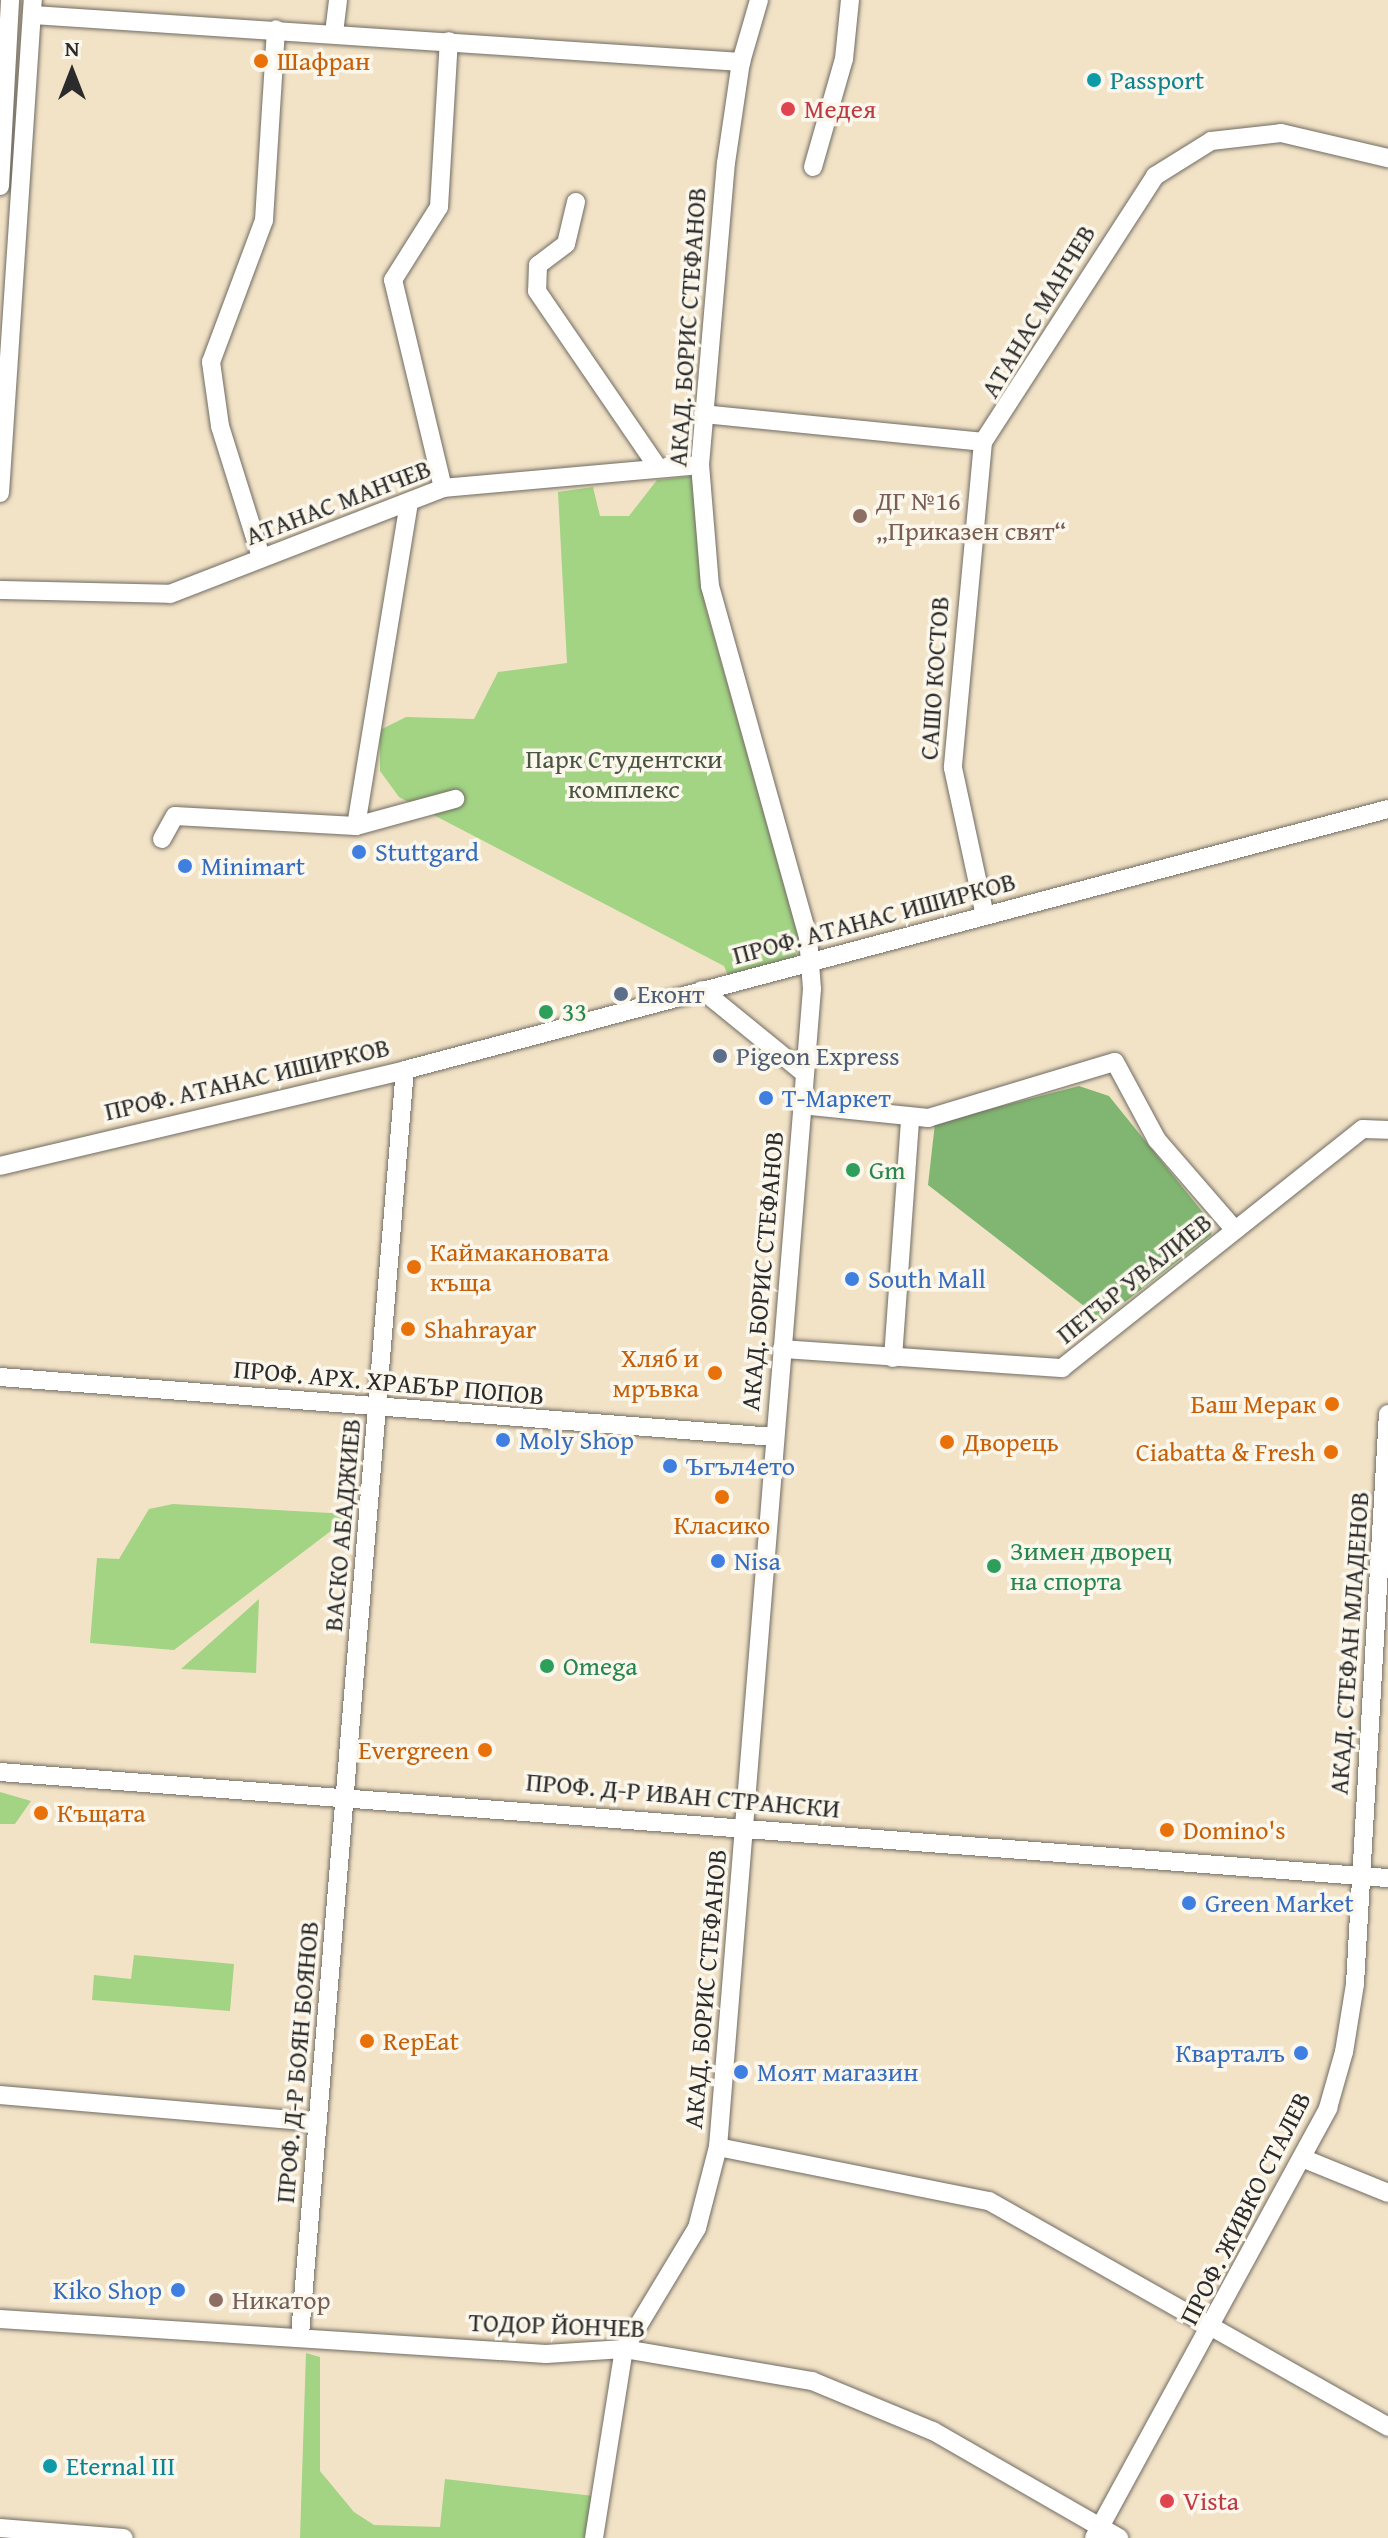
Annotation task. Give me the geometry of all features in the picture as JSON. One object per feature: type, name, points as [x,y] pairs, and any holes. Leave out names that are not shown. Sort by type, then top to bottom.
[{"type":"street","points":[[0,186],[10,0]]},
{"type":"street","points":[[334,33],[338,0]]},
{"type":"street","name":"АКАД. БОРИС СТЕФАНОВ","points":[[594,2538],[624,2349],[697,2228],[718,2147],[812,961],[710,586],[700,465],[741,62],[759,0]]},
{"type":"street","points":[[813,167],[844,59],[850,0]]},
{"type":"street","points":[[0,493],[33,8],[276,29],[741,62]]},
{"type":"street","points":[[261,557],[220,426],[211,362],[264,220],[276,29]]},
{"type":"street","points":[[443,488],[393,280],[439,207],[449,41]]},
{"type":"street","name":"АТАНАС МАНЧЕВ","points":[[983,442],[1155,176],[1211,141],[1281,133],[1388,158]]},
{"type":"street","points":[[576,202],[566,244],[538,265],[537,291],[657,466]]},
{"type":"street","points":[[703,414],[983,442]]},
{"type":"street","name":"САШО КОСТОВ","points":[[983,442],[953,768],[985,916]]},
{"type":"street","name":"АТАНАС МАНЧЕВ","points":[[0,590],[170,594],[443,488],[657,466],[700,465]]},
{"type":"street","points":[[356,826],[409,502]]},
{"type":"street","points":[[162,839],[175,816],[356,826],[455,799]]},
{"type":"street","name":"ПРОФ. АТАНАС ИШИРКОВ","points":[[0,1166],[405,1070],[1388,809]]},
{"type":"street","points":[[702,990],[804,1073]]},
{"type":"street","points":[[801,1105],[910,1119],[1115,1062],[1120,1083],[1157,1140],[1235,1230]]},
{"type":"street","name":"ВАСКО АБАДЖИЕВ","points":[[346,1794],[405,1070]]},
{"type":"street","points":[[893,1358],[910,1119]]},
{"type":"street","name":"ПЕТЪР УВАЛИЕВ","points":[[782,1349],[1062,1368],[1363,1129],[1388,1130]]},
{"type":"street","name":"ПРОФ. АРХ. ХРАБЪР ПОПОВ","points":[[0,1377],[775,1437]]},
{"type":"street","name":"АКАД. СТЕФАН МЛАДЕНОВ","points":[[1362,1876],[1388,1414]]},
{"type":"street","name":"ПРОФ. Д-Р ИВАН СТРАНСКИ","points":[[0,1772],[346,1794],[1388,1878]]},
{"type":"street","name":"ПРОФ. Д-Р БОЯН БОЯНОВ","points":[[300,2335],[346,1794]]},
{"type":"street","name":"ПРОФ. ЖИВКО СТАЛЕВ","points":[[1097,2533],[1216,2325],[1328,2108],[1344,2052],[1362,1876]]},
{"type":"street","points":[[0,2095],[318,2122]]},
{"type":"street","points":[[718,2147],[989,2201],[1216,2325],[1388,2427]]},
{"type":"street","points":[[1302,2158],[1388,2193]]},
{"type":"street","name":"ТОДОР ЙОНЧЕВ","points":[[0,2319],[300,2335],[546,2354],[624,2349],[812,2381],[933,2431],[1097,2533],[1119,2538]]},
{"type":"street","points":[[0,2528],[124,2538]]},
{"type":"green space","name":"Парк Студентски комплекс","points":[[694,476],[706,609],[800,940],[795,958],[731,983],[724,966],[399,797],[380,771],[380,730],[406,717],[474,719],[498,672],[567,663],[558,492],[593,487],[600,516],[629,516],[657,480]]},
{"type":"green space","points":[[1079,1086],[1109,1096],[1213,1225],[1211,1235],[1102,1320],[928,1185],[935,1123]]},
{"type":"green space","points":[[173,1504],[348,1514],[348,1518],[174,1650],[90,1643],[97,1558],[119,1559],[149,1509]]},
{"type":"green space","points":[[259,1599],[256,1673],[181,1669]]},
{"type":"green space","points":[[0,1792],[31,1801],[15,1824],[0,1824]]},
{"type":"green space","points":[[134,1955],[234,1964],[230,2011],[92,2000],[94,1975],[131,1979]]},
{"type":"green space","points":[[306,2353],[320,2357],[320,2471],[354,2512],[374,2525],[440,2527],[445,2479],[594,2496],[587,2538],[300,2538]]},
{"type":"place","name":"Шафран","points":[[261,61]]},
{"type":"place","name":"Passport","points":[[1094,80]]},
{"type":"place","name":"Медея","points":[[788,109]]},
{"type":"place","name":"ДГ №16 „Приказен свят“","points":[[860,516]]},
{"type":"place","name":"Stuttgard","points":[[359,852]]},
{"type":"place","name":"Minimart","points":[[185,866]]},
{"type":"place","name":"Еконт","points":[[621,994]]},
{"type":"place","name":"33","points":[[546,1012]]},
{"type":"place","name":"Pigeon Express","points":[[720,1056]]},
{"type":"place","name":"Т-Маркет","points":[[766,1098]]},
{"type":"place","name":"Gm","points":[[853,1170]]},
{"type":"place","name":"Каймакановата къща","points":[[414,1267]]},
{"type":"place","name":"South Mall","points":[[852,1279]]},
{"type":"place","name":"Shahrayar","points":[[408,1329]]},
{"type":"place","name":"Хляб и мръвка","points":[[715,1373]]},
{"type":"place","name":"Баш Мерак","points":[[1332,1404]]},
{"type":"place","name":"Moly Shop","points":[[503,1440]]},
{"type":"place","name":"Дворець","points":[[947,1442]]},
{"type":"place","name":"Ciabatta & Fresh","points":[[1331,1452]]},
{"type":"place","name":"Ъгъл4ето","points":[[670,1466]]},
{"type":"place","name":"Класико","points":[[722,1497]]},
{"type":"place","name":"Nisa","points":[[718,1561]]},
{"type":"place","name":"Зимен дворец на спорта","points":[[994,1566]]},
{"type":"place","name":"Omega","points":[[547,1666]]},
{"type":"place","name":"Evergreen","points":[[485,1750]]},
{"type":"place","name":"Къщата","points":[[41,1813]]},
{"type":"place","name":"Domino's","points":[[1167,1830]]},
{"type":"place","name":"Green Market","points":[[1189,1903]]},
{"type":"place","name":"RepEat","points":[[367,2041]]},
{"type":"place","name":"Кварталъ","points":[[1301,2053]]},
{"type":"place","name":"Моят магазин","points":[[741,2072]]},
{"type":"place","name":"Kiko Shop","points":[[178,2290]]},
{"type":"place","name":"Никатор","points":[[216,2300]]},
{"type":"place","name":"Eternal III","points":[[50,2466]]},
{"type":"place","name":"Vista","points":[[1167,2501]]}]
